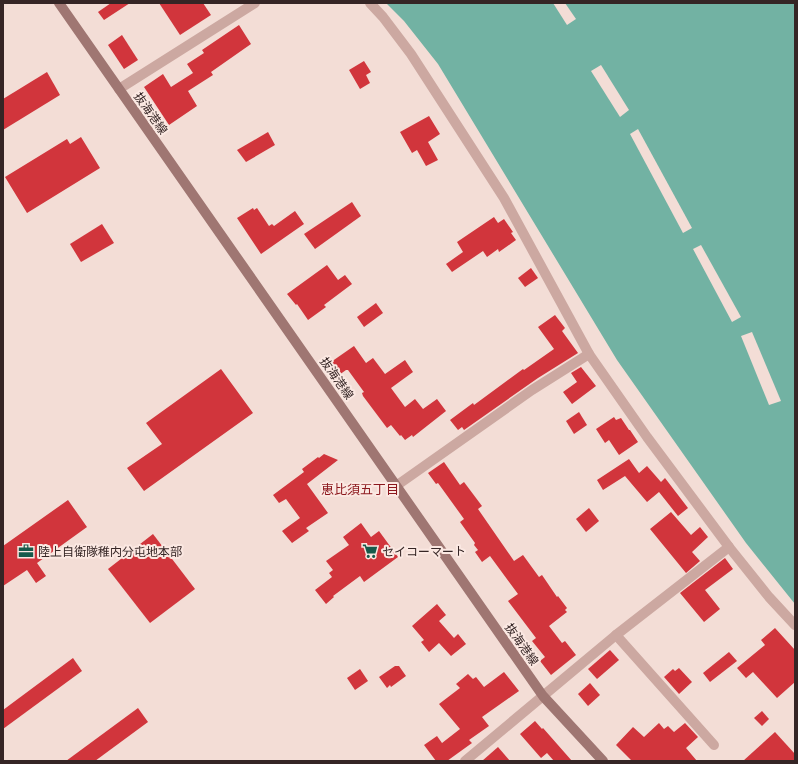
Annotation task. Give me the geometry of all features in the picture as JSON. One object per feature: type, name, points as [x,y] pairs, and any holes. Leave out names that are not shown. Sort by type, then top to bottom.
[{"type":"main road","name":"抜海港線","points":[[59,3],[543,696],[603,761]]},
{"type":"street","points":[[119,89],[255,3]]},
{"type":"street","points":[[370,3],[383,17],[411,54],[504,198],[589,354],[647,437],[729,547],[769,597],[795,625]]},
{"type":"street","points":[[396,486],[532,390],[589,354]]},
{"type":"street","points":[[465,761],[616,635],[729,547]]},
{"type":"street","points":[[616,635],[714,745]]},
{"type":"water","points":[[386,3],[795,3],[795,604],[746,543],[617,360],[438,64],[404,21]]},
{"type":"pier","points":[[553,3],[565,3],[576,19],[567,25]]},
{"type":"pier","points":[[601,65],[629,110],[620,117],[591,71]]},
{"type":"pier","points":[[638,129],[692,228],[683,233],[630,134]]},
{"type":"pier","points":[[701,245],[741,317],[732,322],[693,249]]},
{"type":"pier","points":[[752,332],[781,401],[769,405],[741,336]]},
{"type":"building","points":[[111,3],[130,3],[104,20],[98,12]]},
{"type":"building","points":[[159,3],[203,3],[211,15],[180,35]]},
{"type":"building","points":[[239,25],[251,44],[211,72],[213,75],[188,91],[197,106],[169,125],[144,87],[163,74],[171,87],[193,73],[187,64],[204,53],[202,50]]},
{"type":"building","points":[[122,35],[138,60],[124,69],[108,45]]},
{"type":"building","points":[[364,61],[371,72],[366,75],[370,83],[360,89],[349,70]]},
{"type":"building","points":[[47,72],[60,95],[3,130],[3,99]]},
{"type":"building","points":[[429,116],[440,134],[428,142],[438,160],[426,166],[417,150],[412,153],[400,132]]},
{"type":"building","points":[[268,132],[275,145],[246,162],[237,150]]},
{"type":"building","points":[[81,137],[100,168],[27,213],[5,177],[67,139],[70,144]]},
{"type":"building","points":[[352,202],[361,216],[315,249],[304,234]]},
{"type":"building","points":[[253,208],[254,210],[257,208],[269,226],[272,224],[274,226],[295,211],[304,224],[261,254],[237,218]]},
{"type":"building","points":[[494,217],[498,223],[504,219],[513,232],[511,233],[516,240],[499,252],[498,249],[487,257],[483,251],[452,272],[446,264],[463,252],[457,242]]},
{"type":"building","points":[[102,224],[114,243],[81,262],[70,244]]},
{"type":"building","points":[[327,265],[338,280],[345,275],[352,284],[324,305],[326,307],[308,320],[297,304],[296,305],[287,294]]},
{"type":"building","points":[[531,268],[538,278],[525,287],[518,278]]},
{"type":"building","points":[[376,303],[383,313],[364,327],[357,317]]},
{"type":"building","points":[[555,315],[565,328],[562,331],[578,353],[538,378],[464,430],[462,427],[458,430],[450,420],[554,349],[538,327]]},
{"type":"building","points":[[354,346],[366,363],[373,358],[385,374],[405,360],[413,372],[391,388],[405,407],[415,399],[423,409],[437,399],[446,411],[413,437],[412,435],[405,440],[391,425],[387,428],[363,396],[362,393],[364,392],[348,370],[339,375],[331,362]]},
{"type":"building","points":[[581,367],[596,386],[572,404],[563,392],[577,382],[571,373]]},
{"type":"building","points":[[221,369],[253,413],[144,491],[127,468],[162,444],[146,423]]},
{"type":"building","points":[[579,412],[587,425],[574,434],[566,421]]},
{"type":"building","points":[[614,417],[616,420],[621,418],[638,442],[619,455],[609,440],[605,443],[596,429]]},
{"type":"building","points":[[324,454],[338,460],[307,484],[328,513],[306,528],[309,531],[292,543],[282,531],[300,518],[286,499],[279,503],[273,495],[304,472],[302,469]]},
{"type":"building","points":[[629,459],[639,473],[647,466],[661,482],[665,478],[688,508],[678,516],[659,492],[647,502],[625,476],[603,490],[597,480]]},
{"type":"building","points":[[444,462],[460,485],[464,482],[482,506],[478,509],[514,561],[523,555],[539,577],[542,575],[557,597],[558,596],[567,608],[565,610],[567,612],[549,626],[562,643],[565,641],[576,655],[551,675],[540,661],[545,657],[532,641],[536,638],[508,601],[518,594],[490,556],[482,562],[475,552],[478,550],[474,545],[475,543],[460,522],[464,519],[438,483],[436,484],[428,473]]},
{"type":"building","points":[[68,500],[87,527],[37,563],[46,576],[36,583],[27,570],[3,586],[3,546]]},
{"type":"building","points":[[589,508],[599,521],[586,532],[576,519]]},
{"type":"building","points":[[671,512],[691,535],[700,527],[708,537],[692,552],[700,561],[686,573],[650,529]]},
{"type":"building","points":[[361,523],[371,537],[379,531],[398,557],[364,582],[360,576],[333,596],[334,597],[326,604],[315,590],[332,577],[329,573],[333,570],[326,561],[349,545],[343,537]]},
{"type":"building","points":[[153,534],[195,589],[150,623],[108,569]]},
{"type":"building","points":[[725,558],[733,569],[705,590],[720,609],[704,622],[680,593]]},
{"type":"building","points":[[437,604],[446,615],[439,621],[454,638],[458,634],[466,644],[451,656],[439,643],[429,652],[421,642],[424,640],[412,626]]},
{"type":"building","points":[[775,628],[795,650],[795,682],[777,698],[753,672],[746,678],[737,668],[765,645],[761,640]]},
{"type":"building","points":[[610,650],[619,660],[597,679],[588,669]]},
{"type":"building","points":[[729,652],[737,661],[710,682],[703,673]]},
{"type":"building","points":[[73,658],[82,671],[3,729],[3,710]]},
{"type":"building","points":[[395,666],[399,666],[406,676],[391,687],[390,685],[387,688],[379,677]]},
{"type":"building","points":[[679,668],[692,682],[679,694],[664,677],[673,669],[675,671]]},
{"type":"building","points":[[360,669],[368,681],[355,690],[347,678]]},
{"type":"building","points":[[504,672],[519,691],[482,717],[489,726],[469,740],[472,743],[447,761],[436,761],[424,745],[437,736],[442,743],[460,729],[439,704],[460,688],[456,684],[468,674],[473,679],[476,677],[484,687]]},
{"type":"building","points":[[590,683],[600,695],[588,706],[578,694]]},
{"type":"building","points":[[138,708],[148,722],[95,761],[66,761]]},
{"type":"building","points":[[762,711],[769,719],[762,726],[754,718]]},
{"type":"building","points":[[535,721],[572,761],[554,761],[547,753],[541,758],[520,734]]},
{"type":"building","points":[[659,723],[664,729],[668,726],[674,732],[685,723],[698,737],[686,748],[697,761],[632,761],[616,745],[633,727],[644,737]]},
{"type":"building","points":[[775,732],[795,754],[795,761],[743,761]]},
{"type":"building","points":[[498,747],[510,761],[482,761]]},
{"type":"place","name":"陸上自衛隊稚内分屯地本部","points":[[26,551]]},
{"type":"place","name":"セイコーマート","points":[[370,551]]},
{"type":"district","name":"恵比須五丁目","points":[[360,489]]}]
